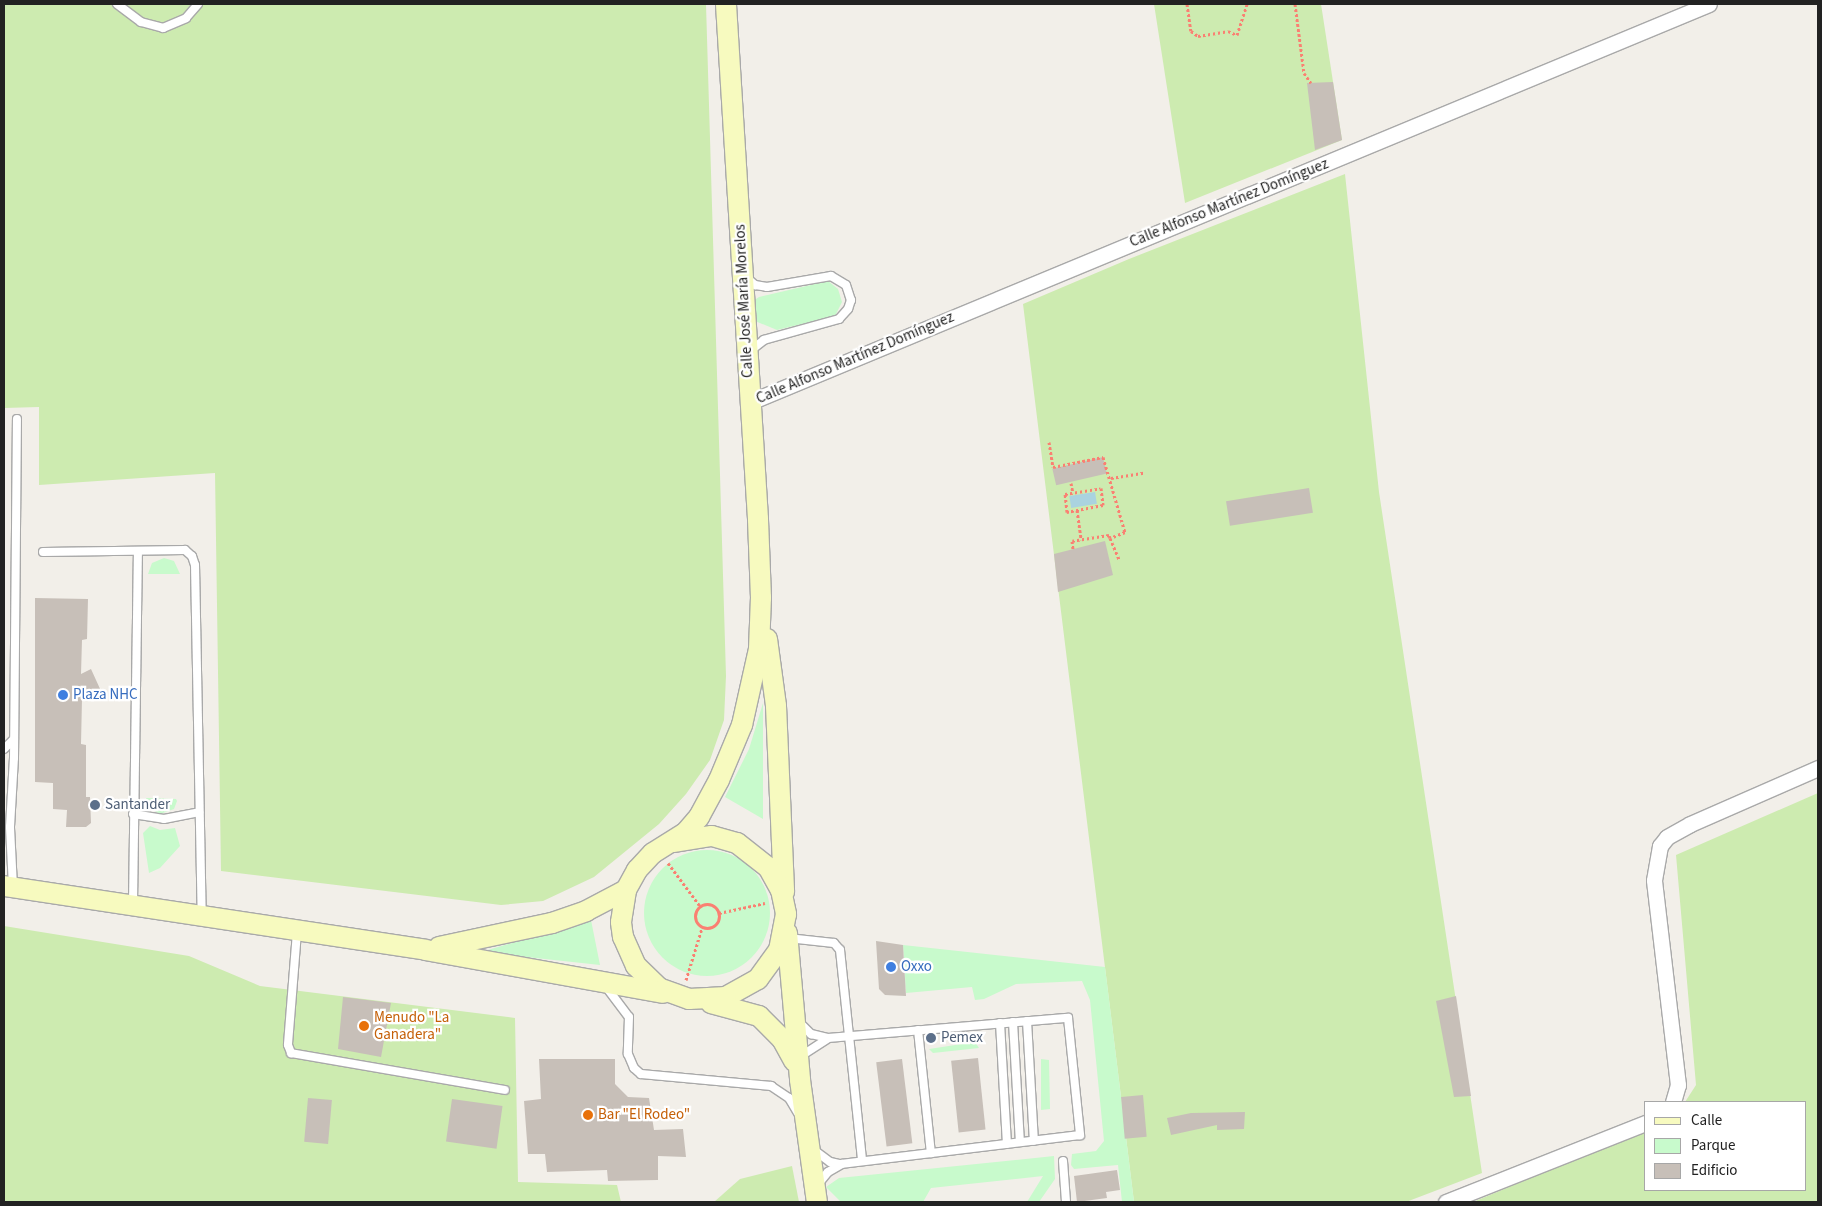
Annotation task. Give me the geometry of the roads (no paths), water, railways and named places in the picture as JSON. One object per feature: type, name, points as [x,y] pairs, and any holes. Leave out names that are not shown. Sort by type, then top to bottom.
[{"type":"main road","name":"Calle José María Morelos","points":[[726,4],[761,598]]},
{"type":"main road","points":[[665,846],[712,836],[737,843],[768,867],[784,905],[780,950],[758,979],[726,997],[681,997],[647,978],[628,953],[621,922],[626,890],[637,870],[665,846],[699,817],[734,751],[759,649],[761,598]]},
{"type":"main road","points":[[761,598],[776,706],[784,905],[799,1072],[807,1139],[820,1199]]},
{"type":"main road","points":[[8,886],[425,950],[735,1007],[759,1016],[786,1046],[799,1072]]},
{"type":"main road","points":[[425,950],[552,924],[586,911],[626,890]]},
{"type":"street","name":"Calle Alfonso Martínez Domínguez","points":[[750,402],[1709,4]]},
{"type":"street","points":[[1673,1101],[1678,1085],[1654,880],[1660,846],[1667,837],[1690,824],[1818,768]]},
{"type":"street","points":[[1446,1202],[1644,1124]]},
{"type":"lane","points":[[117,4],[141,22],[163,28],[186,18],[198,4]]},
{"type":"lane","points":[[742,271],[761,287],[831,276],[846,285],[851,300],[839,319],[764,340],[747,357]]},
{"type":"lane","points":[[8,886],[14,758],[18,419]]},
{"type":"lane","points":[[43,552],[185,550],[195,561],[198,812],[202,915]]},
{"type":"lane","points":[[132,905],[138,551]]},
{"type":"lane","points":[[14,737],[4,749],[14,758]]},
{"type":"lane","points":[[133,814],[164,819],[198,812]]},
{"type":"lane","points":[[297,930],[288,1044],[291,1053],[505,1090]]},
{"type":"lane","points":[[788,938],[838,946],[862,1161]]},
{"type":"lane","points":[[596,981],[615,995],[626,1011],[630,1023],[628,1054],[634,1068],[641,1074],[771,1086],[789,1098],[807,1139],[830,1162],[844,1164]]},
{"type":"lane","points":[[794,1010],[807,1031],[828,1038],[1068,1018],[1080,1135],[844,1164],[828,1172],[820,1199]]},
{"type":"lane","points":[[1026,1021],[1034,1141]]},
{"type":"lane","points":[[1013,1022],[1020,1142]]},
{"type":"lane","points":[[1000,1023],[1007,1144]]},
{"type":"lane","points":[[918,1030],[931,1153]]},
{"type":"lane","points":[[799,1072],[804,1053],[828,1038]]},
{"type":"lane","points":[[1063,1161],[1066,1202]]},
{"type":"water","points":[[1095,492],[1097,504],[1071,508],[1069,496]]},
{"type":"place","name":"Plaza NHC","points":[[63,695]]},
{"type":"place","name":"Santander","points":[[95,805]]},
{"type":"place","name":"Oxxo","points":[[891,967]]},
{"type":"place","name":"Menudo \"La Ganadera\"","points":[[364,1026]]},
{"type":"place","name":"Pemex","points":[[931,1038]]},
{"type":"place","name":"Bar \"El Rodeo\"","points":[[588,1115]]}]
